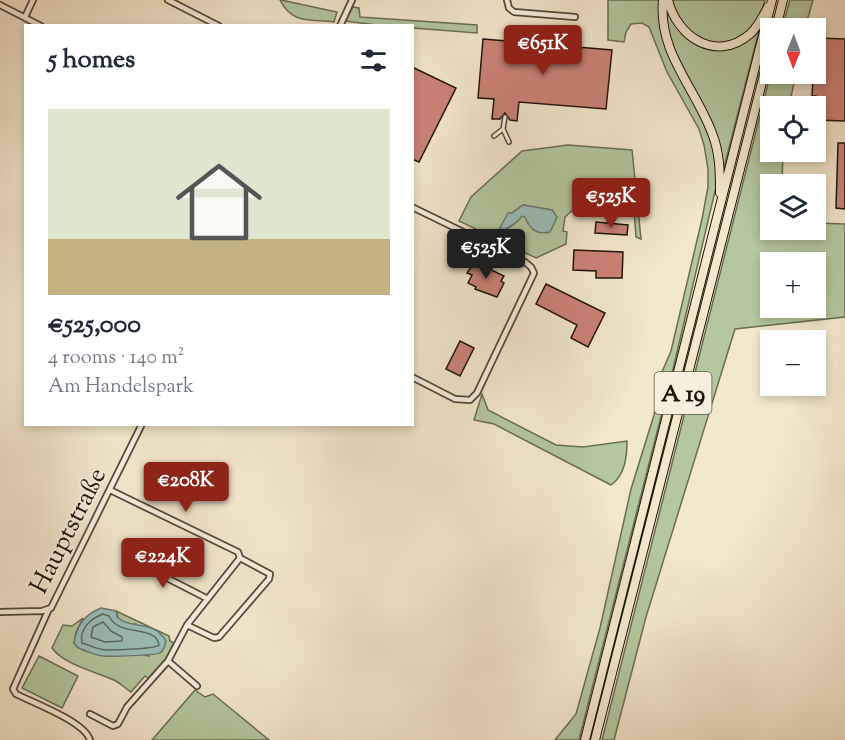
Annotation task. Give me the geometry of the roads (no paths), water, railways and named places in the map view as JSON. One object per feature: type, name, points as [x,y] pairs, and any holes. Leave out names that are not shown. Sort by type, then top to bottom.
[{"type":"highway","points":[[665,0],[674,20],[685,33],[701,43],[718,46],[734,43],[751,33],[772,0]]},
{"type":"highway","points":[[665,0],[664,26],[671,54],[713,136],[719,157],[720,203]]},
{"type":"highway","name":"A 19","points":[[585,740],[772,0]]},
{"type":"highway","points":[[778,18],[783,0]]},
{"type":"highway","name":"A 19","points":[[595,740],[762,84]]},
{"type":"street","points":[[25,17],[33,0]]},
{"type":"street","points":[[168,0],[215,24]]},
{"type":"street","points":[[340,24],[352,0]]},
{"type":"street","points":[[507,0],[509,8],[514,12],[575,17]]},
{"type":"street","points":[[0,5],[37,24]]},
{"type":"street","points":[[505,117],[503,129],[510,142]]},
{"type":"street","points":[[494,136],[503,129]]},
{"type":"street","points":[[414,208],[525,262],[531,267],[534,276],[477,393],[470,400],[455,399],[414,378]]},
{"type":"street","name":"Hauptstraße","points":[[0,612],[48,611],[53,605],[141,426]]},
{"type":"street","points":[[110,490],[238,552],[240,558],[270,574],[269,579],[219,637],[214,638],[187,625]]},
{"type":"street","points":[[133,556],[167,573],[169,579],[206,598]]},
{"type":"street","points":[[90,714],[113,726],[118,724],[127,707],[168,661],[187,625],[206,598],[240,558]]},
{"type":"street","points":[[48,611],[13,689],[16,694],[74,723],[88,734],[90,740]]},
{"type":"street","points":[[168,661],[197,686]]},
{"type":"water","points":[[523,205],[552,210],[557,217],[550,232],[541,233],[534,230],[522,216],[504,230],[500,228],[508,213],[512,213]]},
{"type":"water","points":[[101,608],[116,611],[117,617],[123,621],[148,627],[161,634],[166,641],[162,651],[151,654],[101,656],[77,647],[74,643],[79,626],[86,617]]}]
